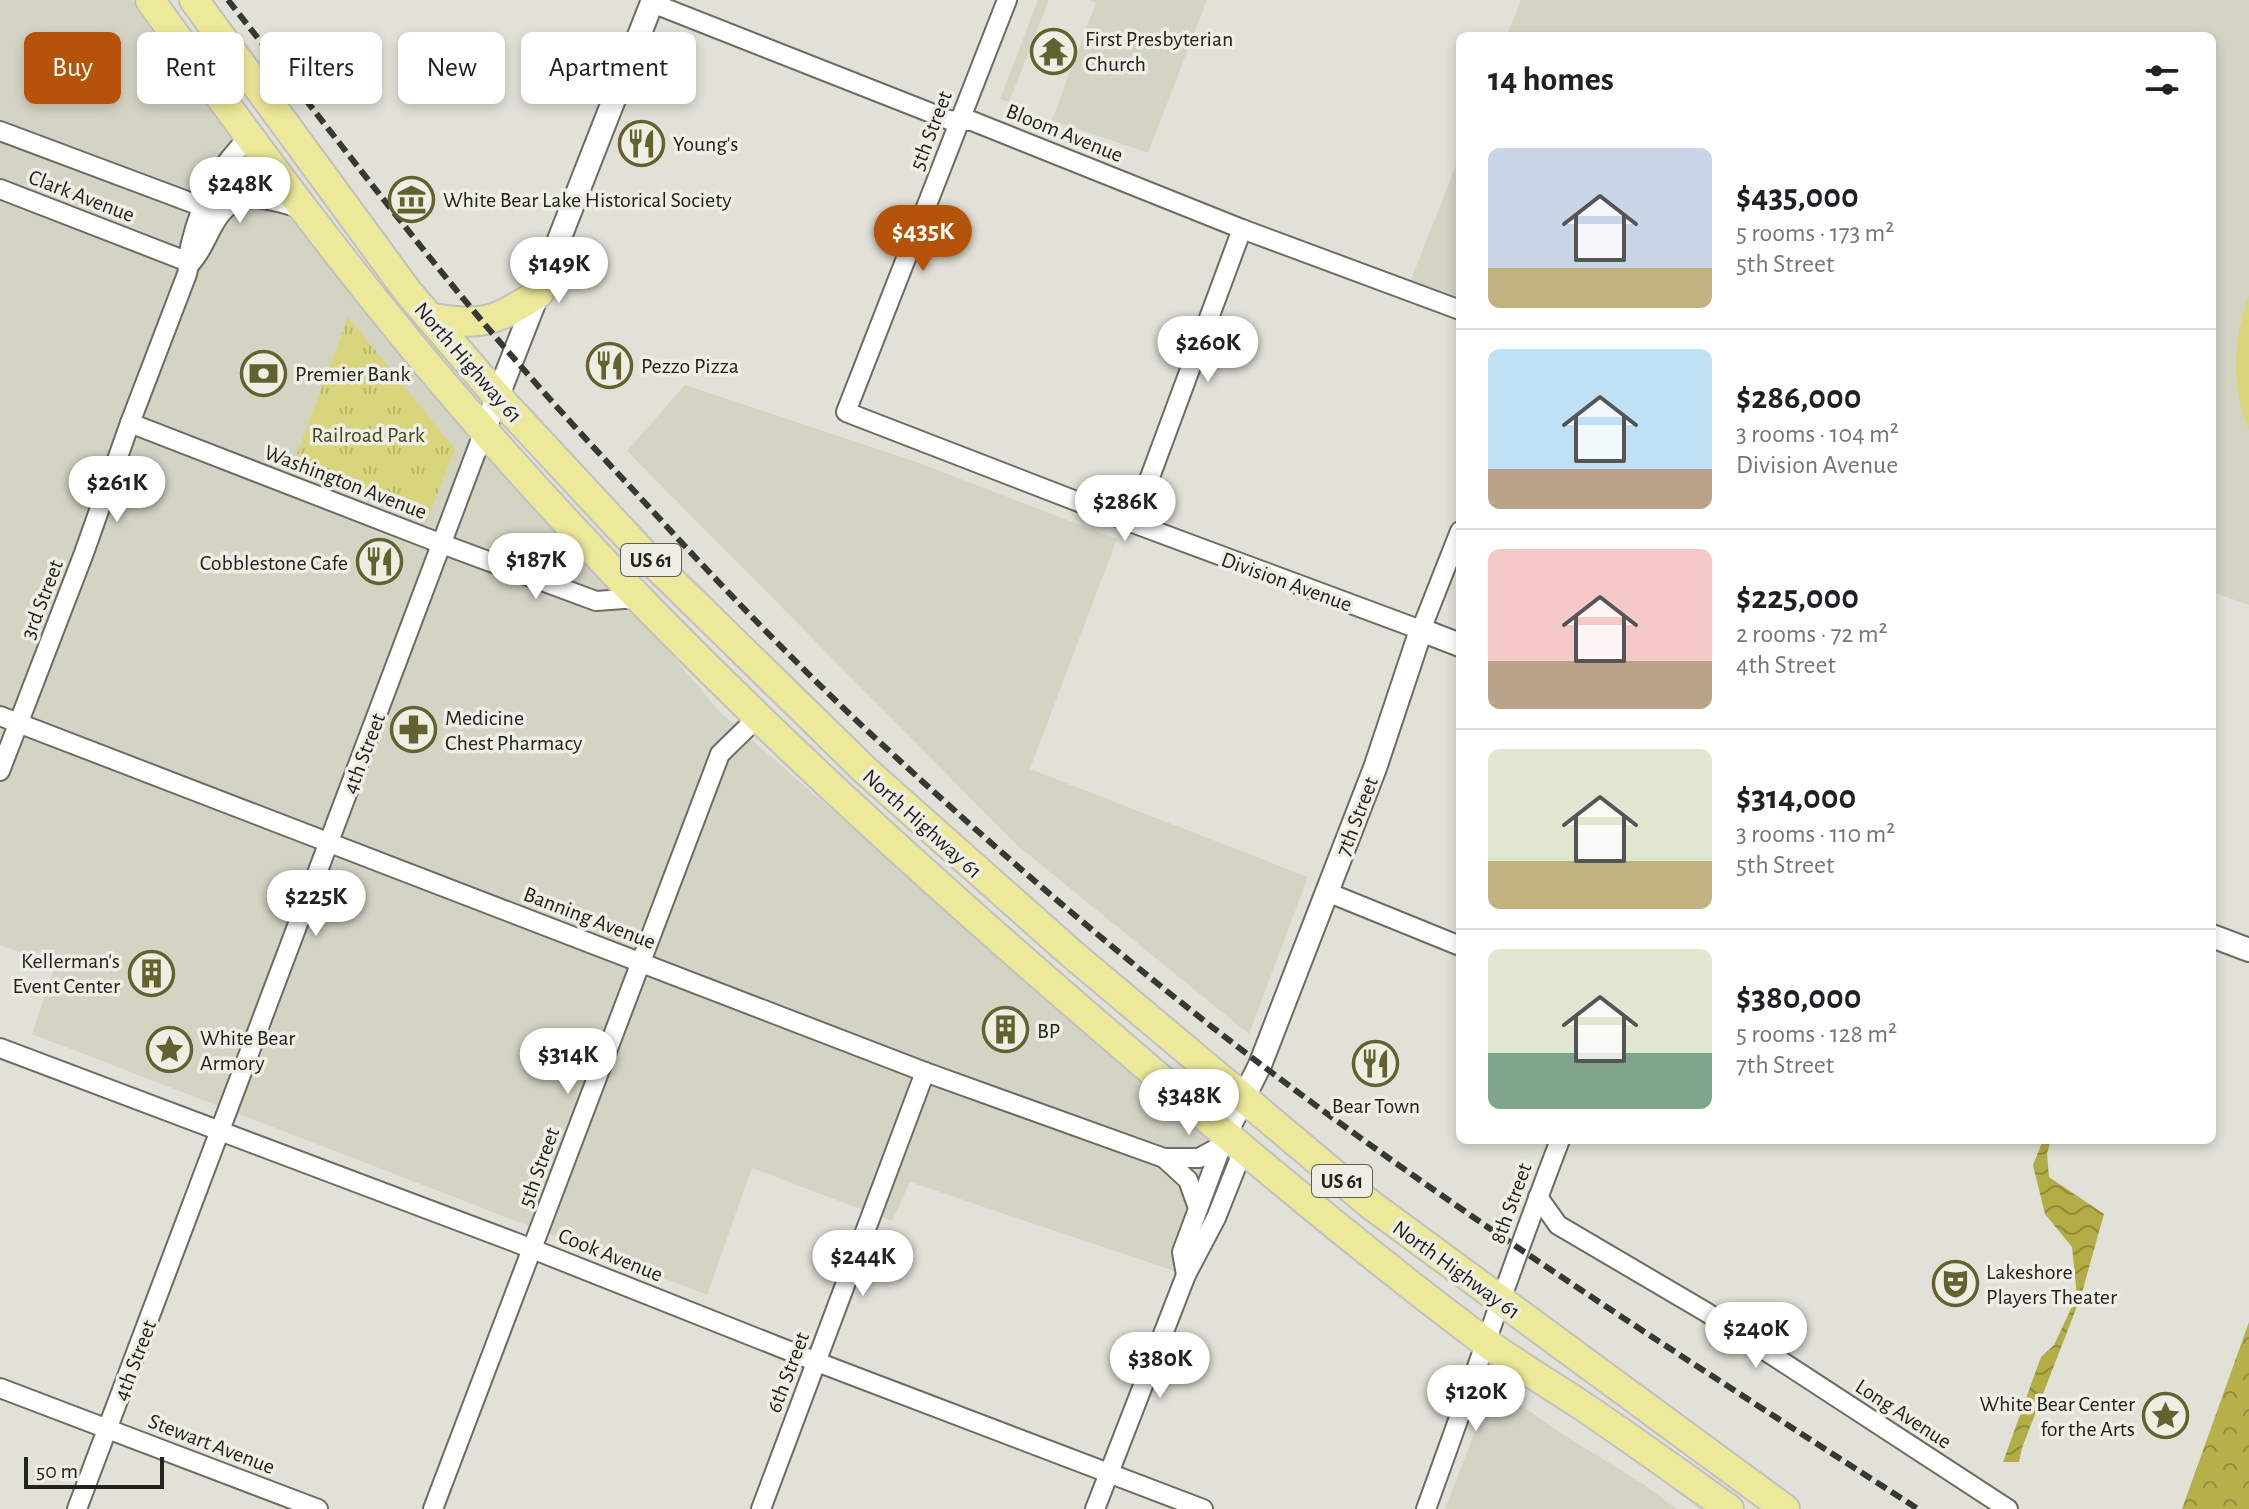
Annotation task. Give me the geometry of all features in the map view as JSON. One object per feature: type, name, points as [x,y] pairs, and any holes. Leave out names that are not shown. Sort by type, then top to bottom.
[{"type":"main road","name":"North Highway 61","points":[[150,0],[249,138],[388,317],[484,431],[638,598],[757,718],[919,870],[1230,1144],[1484,1341],[1626,1435],[1729,1509]]},
{"type":"main road","name":"North Highway 61","points":[[194,0],[429,317],[497,396],[642,552],[811,719],[940,839],[1371,1205],[1785,1509]]},
{"type":"main road","points":[[249,138],[282,142],[305,151]]},
{"type":"main road","points":[[429,317],[466,324],[493,320],[539,293]]},
{"type":"main road","points":[[757,718],[771,709],[785,708],[811,719]]},
{"type":"street","name":"5th Street","points":[[846,412],[1007,0]]},
{"type":"street","name":"Bloom Avenue","points":[[652,2],[949,120],[972,121],[1242,229],[1456,309]]},
{"type":"street","name":"4th Street","points":[[77,1509],[497,396],[652,2]]},
{"type":"street","name":"Clark Avenue","points":[[0,131],[210,212]]},
{"type":"street","name":"3rd Street","points":[[0,771],[191,263],[190,246],[210,212],[212,182],[229,155],[249,138]]},
{"type":"street","name":"Clark Avenue","points":[[0,189],[191,263]]},
{"type":"street","points":[[210,212],[250,197],[305,209]]},
{"type":"street","points":[[1133,523],[1242,229]]},
{"type":"street","name":"Division Avenue","points":[[846,412],[1456,643]]},
{"type":"street","name":"Washington Avenue","points":[[130,423],[596,601],[638,598]]},
{"type":"street","name":"7th Street","points":[[1095,1509],[1186,1275],[1216,1218],[1230,1144],[1244,1099],[1375,768],[1421,630],[1456,541]]},
{"type":"street","name":"Banning Avenue","points":[[0,716],[925,1072],[1164,1158],[1199,1158],[1230,1144]]},
{"type":"street","name":"5th Street","points":[[433,1509],[720,754],[757,718]]},
{"type":"street","points":[[1327,892],[1456,944]]},
{"type":"street","points":[[2216,938],[2249,950]]},
{"type":"street","name":"Cook Avenue","points":[[0,1048],[534,1249],[817,1362],[1203,1509]]},
{"type":"street","name":"6th Street","points":[[761,1509],[925,1072]]},
{"type":"street","name":"7th Street","points":[[1186,1275],[1182,1252],[1198,1208],[1230,1144]]},
{"type":"street","name":"8th Street","points":[[1426,1509],[1471,1387],[1484,1341],[1558,1144]]},
{"type":"street","name":"Banning Avenue","points":[[1164,1158],[1188,1180],[1198,1208]]},
{"type":"street","name":"Long Avenue","points":[[1538,1197],[1558,1225],[1706,1312],[2008,1509]]},
{"type":"street","name":"Stewart Avenue","points":[[0,1388],[318,1509]]},
{"type":"shaded area","points":[[0,0],[132,0],[155,32],[137,32],[137,104],[207,104],[720,712],[1229,1157],[1186,1275],[910,1182],[892,1221],[752,1168],[707,1295],[32,1034],[55,965],[0,945]]},
{"type":"shaded area","points":[[1038,0],[1049,0],[1009,102],[1000,99]]},
{"type":"shaded area","points":[[1090,0],[1207,0],[1148,153],[1052,120],[1096,3]]},
{"type":"shaded area","points":[[1521,0],[2249,0],[2249,605],[2216,593],[2216,32],[1509,32]]},
{"type":"shaded area","points":[[1456,165],[1456,309],[1407,290]]},
{"type":"shaded area","points":[[685,385],[919,463],[1117,539],[1030,769],[1308,877],[1249,1034],[1018,846],[627,451]]},
{"type":"shaded area","points":[[1493,1385],[1559,1432],[1645,1485],[1676,1509],[1445,1509]]},
{"type":"green space","points":[[2249,295],[2249,430],[2239,397],[2236,362],[2240,328]]},
{"type":"green space","name":"Railroad Park","points":[[348,317],[455,449],[427,521],[292,467]]},
{"type":"green space","points":[[2249,1322],[2249,1509],[2182,1509]]},
{"type":"water","points":[[2041,1144],[2050,1144],[2047,1153],[2049,1177],[2104,1214],[2081,1296],[2019,1462],[2003,1462],[2041,1357],[2054,1345],[2077,1296],[2072,1247],[2045,1214],[2033,1165]]},
{"type":"railway","points":[[228,0],[432,260],[570,421],[790,656],[977,831],[1166,990],[1342,1125],[1586,1294],[1918,1509]]},
{"type":"place","name":"First Presbyterian Church","points":[[1054,51]]},
{"type":"place","name":"Young's","points":[[642,143]]},
{"type":"place","name":"White Bear Lake Historical Society","points":[[412,199]]},
{"type":"place","name":"Pezzo Pizza","points":[[610,365]]},
{"type":"place","name":"Premier Bank","points":[[264,373]]},
{"type":"place","name":"Cobblestone Cafe","points":[[379,562]]},
{"type":"place","name":"Medicine Chest Pharmacy","points":[[414,730]]},
{"type":"place","name":"Kellerman's Event Center","points":[[151,973]]},
{"type":"place","name":"BP","points":[[1006,1030]]},
{"type":"place","name":"White Bear Armory","points":[[169,1050]]},
{"type":"place","name":"Bear Town","points":[[1376,1064]]},
{"type":"place","name":"Lakeshore Players Theater","points":[[1955,1284]]},
{"type":"place","name":"White Bear Center for the Arts","points":[[2166,1416]]}]
